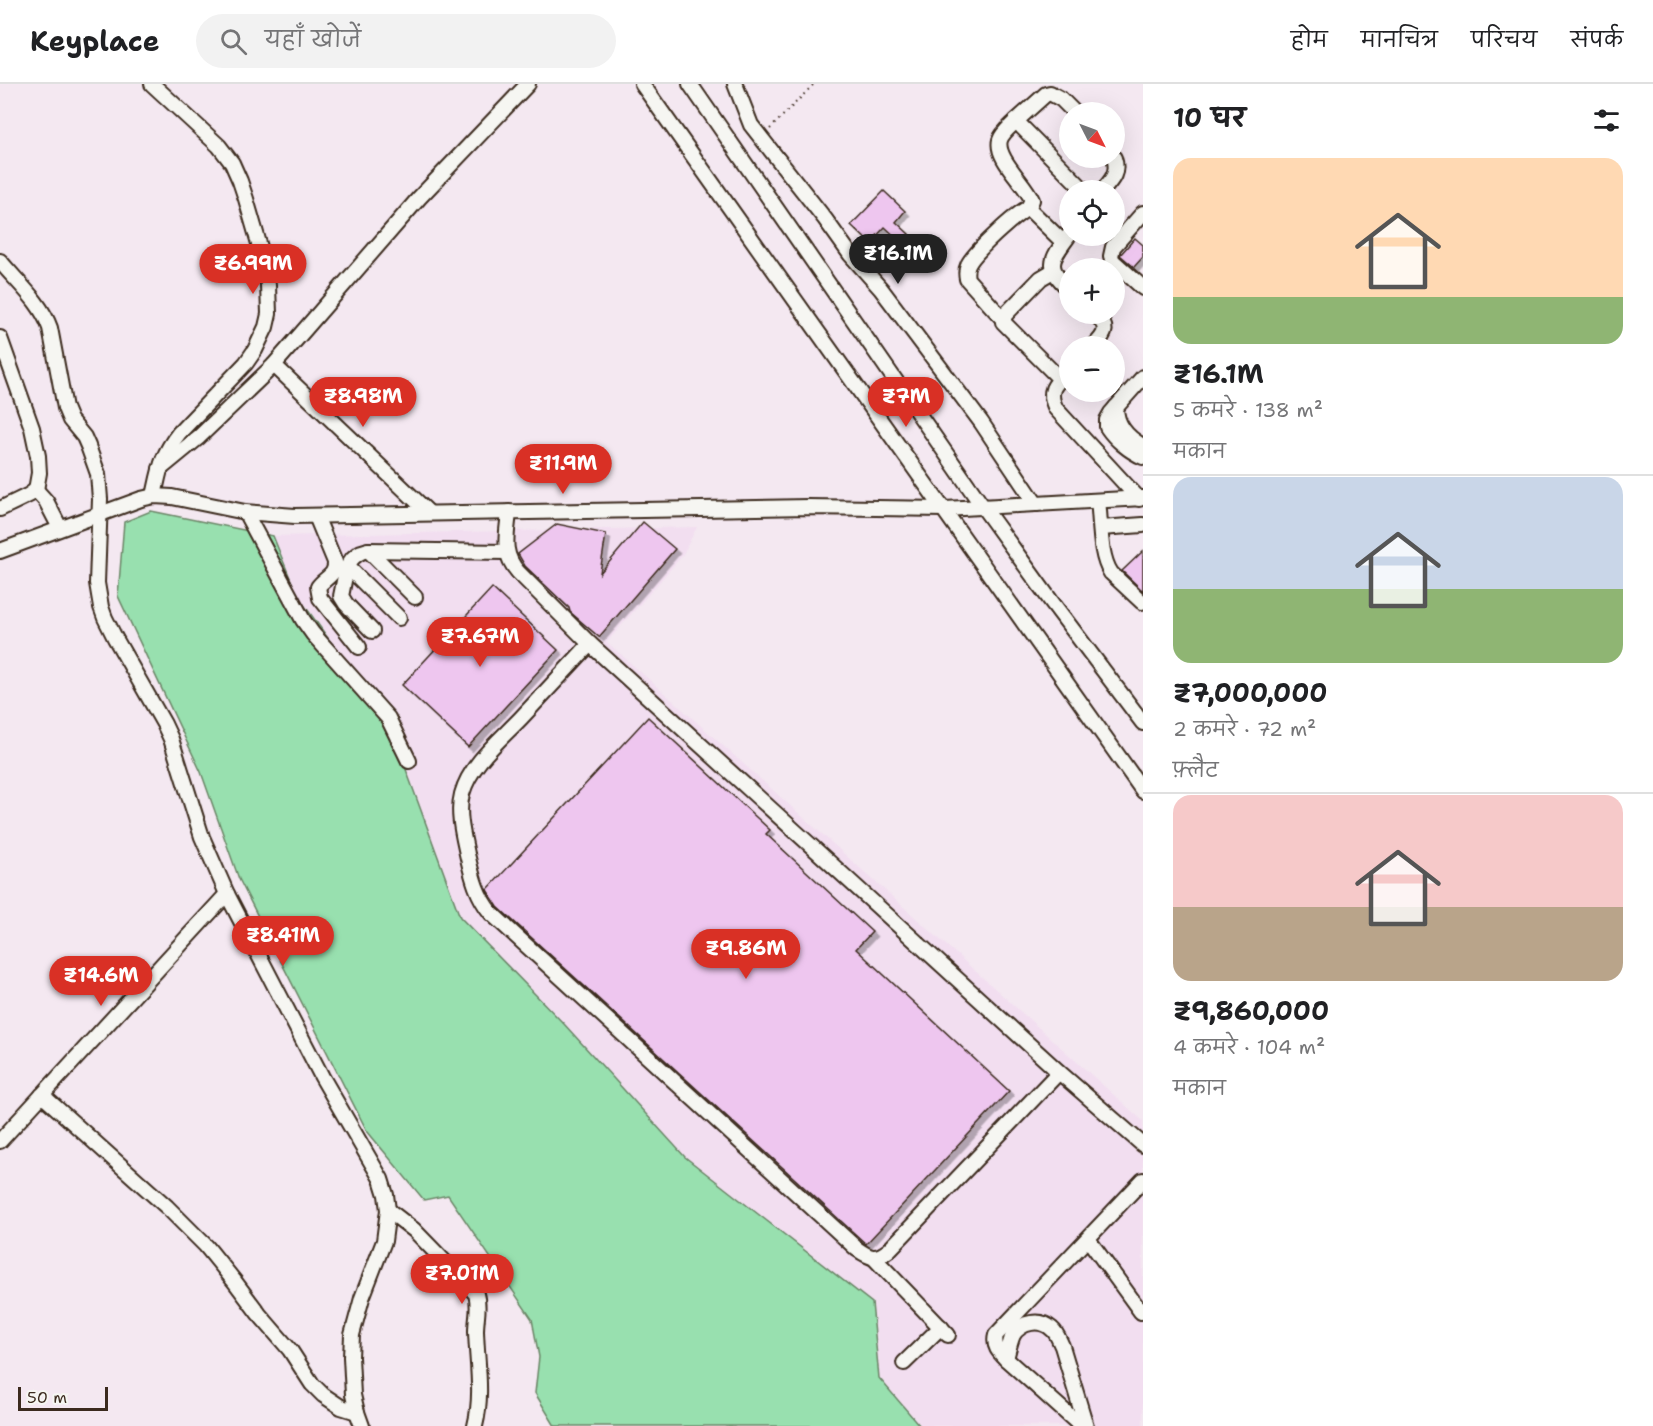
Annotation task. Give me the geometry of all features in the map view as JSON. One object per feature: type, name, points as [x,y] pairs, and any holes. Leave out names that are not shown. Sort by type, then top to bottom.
[{"type":"street","points":[[152,84],[219,146],[232,163],[240,181],[264,261],[269,303],[266,327],[246,363],[179,433],[164,453],[154,496]]},
{"type":"street","points":[[160,469],[200,437],[274,365],[419,198],[528,84]]},
{"type":"street","points":[[642,84],[1143,791]]},
{"type":"street","points":[[690,84],[983,507],[1143,723]]},
{"type":"street","points":[[735,84],[751,125],[945,374],[981,422],[1036,504]]},
{"type":"street","points":[[1059,370],[1004,324],[967,279],[966,271],[972,259],[1009,221],[1028,208],[1032,200],[1000,149],[1001,136],[1046,94],[1050,93],[1064,102]]},
{"type":"street","points":[[1016,121],[1074,180]]},
{"type":"street","points":[[1028,208],[1059,232]]},
{"type":"street","points":[[1143,213],[1113,247],[1111,256],[1113,261],[1143,288]]},
{"type":"street","points":[[1059,280],[1053,271],[1055,256],[1061,246]]},
{"type":"street","points":[[0,261],[34,300],[48,323],[68,414],[88,446],[98,474],[97,583],[101,607],[110,628],[171,739],[202,837],[227,894],[311,1058],[381,1179],[387,1210],[384,1241],[362,1298],[352,1335],[353,1395],[362,1426]]},
{"type":"street","points":[[1003,320],[1005,315],[1041,278],[1053,271]]},
{"type":"street","points":[[0,338],[32,428],[39,473],[36,490],[0,509]]},
{"type":"street","points":[[274,365],[429,513]]},
{"type":"street","points":[[1143,378],[1107,420],[1110,432],[1124,445],[1143,457]]},
{"type":"street","points":[[1059,380],[1054,384],[1052,391],[1053,404],[1056,409],[1141,498]]},
{"type":"street","points":[[1116,407],[1123,430],[1143,446]]},
{"type":"street","points":[[36,490],[46,501],[60,528]]},
{"type":"street","points":[[0,551],[154,496],[172,496],[269,515],[316,516],[808,507],[945,510],[1141,498]]},
{"type":"street","points":[[1098,501],[1107,567],[1142,602]]},
{"type":"street","points":[[245,512],[303,620],[388,718],[409,761]]},
{"type":"street","points":[[509,512],[506,544],[508,558],[518,572],[590,644],[1059,1072],[1143,1145]]},
{"type":"street","points":[[316,516],[335,562],[334,573],[318,587],[317,592],[359,647]]},
{"type":"street","points":[[1101,528],[1143,525]]},
{"type":"street","points":[[372,631],[341,596],[349,562],[355,555],[368,550],[506,552]]},
{"type":"street","points":[[368,550],[415,597]]},
{"type":"street","points":[[348,567],[399,618]]},
{"type":"street","points":[[590,644],[487,755],[467,782],[462,796],[461,818],[468,858],[478,894],[491,913],[857,1249],[868,1257],[879,1256],[889,1250],[1059,1072]]},
{"type":"street","points":[[0,1141],[227,894]]},
{"type":"street","points":[[42,1095],[206,1246],[290,1350],[323,1395],[332,1402],[357,1412]]},
{"type":"street","points":[[1081,1426],[1006,1359],[996,1348],[994,1340],[996,1335],[1143,1180]]},
{"type":"street","points":[[387,1210],[414,1230],[476,1294],[480,1396],[475,1426]]},
{"type":"street","points":[[1088,1239],[1141,1312]]},
{"type":"street","points":[[873,1257],[945,1331],[904,1363]]},
{"type":"street","points":[[1006,1359],[1012,1338],[1023,1325],[1040,1323],[1050,1327],[1062,1346],[1086,1426]]},
{"type":"path","points":[[761,138],[814,84]]},
{"type":"shaded area","points":[[697,527],[682,556],[607,642],[1143,1121],[1143,1426],[920,1426],[879,1378],[872,1303],[685,1157],[564,1024],[460,917],[389,723],[297,595],[273,536]]},
{"type":"green space","points":[[151,511],[273,536],[297,595],[389,723],[460,917],[564,1024],[685,1157],[872,1303],[879,1378],[920,1426],[555,1426],[535,1393],[539,1357],[532,1319],[448,1195],[424,1200],[367,1131],[239,879],[201,772],[118,596],[124,522]]},
{"type":"building","points":[[884,191],[905,211],[896,222],[909,234],[901,242],[885,227],[870,243],[851,225]]},
{"type":"building","points":[[1135,238],[1143,245],[1143,257],[1134,267],[1120,255]]},
{"type":"building","points":[[643,522],[675,549],[599,637],[570,612],[569,608],[525,566],[518,554],[557,524],[606,534],[600,573]]},
{"type":"building","points":[[1143,551],[1143,591],[1122,571]]},
{"type":"building","points":[[492,588],[558,650],[468,747],[402,685]]},
{"type":"building","points":[[648,717],[770,830],[766,834],[872,932],[856,949],[1009,1091],[866,1244],[498,907],[487,890]]}]
